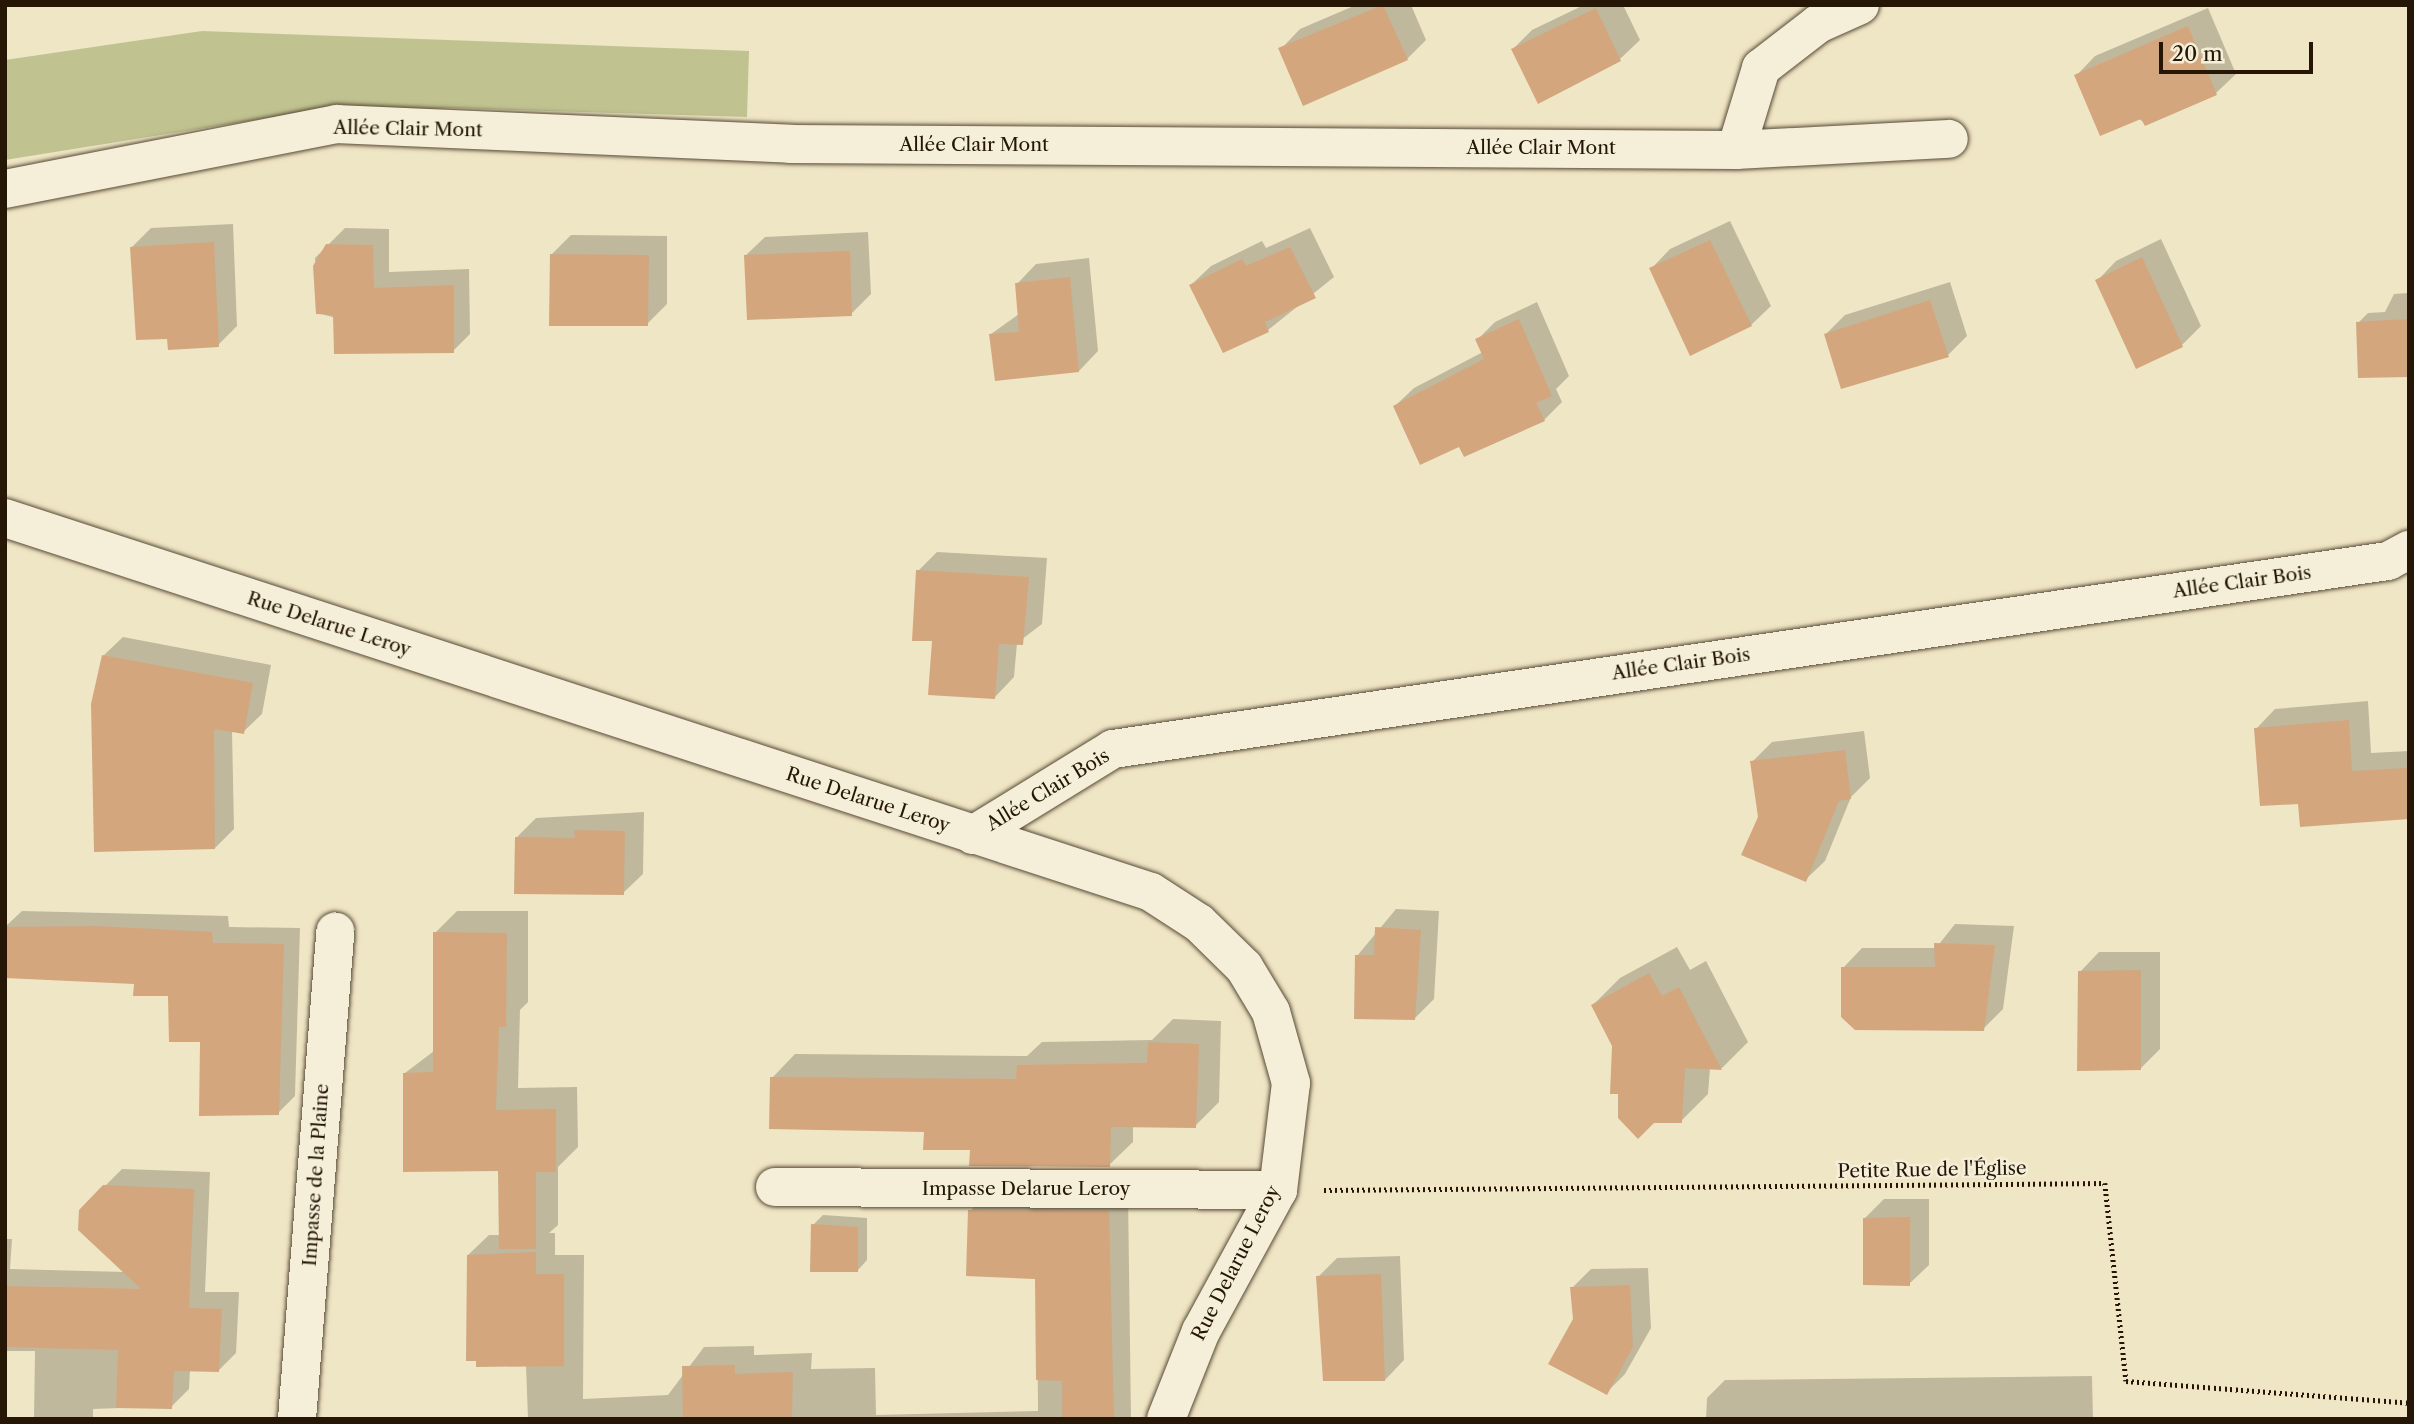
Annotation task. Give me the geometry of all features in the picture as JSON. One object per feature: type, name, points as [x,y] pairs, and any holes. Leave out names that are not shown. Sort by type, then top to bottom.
[{"type":"street","points":[[1737,149],[1761,68],[1818,24],[1860,5]]},
{"type":"street","name":"Allée Clair Mont","points":[[5,189],[337,124],[790,144],[1737,149],[1950,139]]},
{"type":"street","name":"Rue Delarue Leroy","points":[[5,518],[1151,892],[1199,923],[1244,967],[1271,1012],[1292,1083],[1278,1190],[1201,1331],[1166,1419]]},
{"type":"street","name":"Allée Clair Bois","points":[[973,835],[1113,749],[2388,561],[2409,550]]},
{"type":"street","name":"Impasse de la Plaine","points":[[297,1419],[335,931]]},
{"type":"street","name":"Impasse Delarue Leroy","points":[[775,1187],[1278,1190]]},
{"type":"path","name":"Petite Rue de l'Église","points":[[1278,1190],[2105,1183],[2126,1381],[2409,1403]]},
{"type":"green space","points":[[202,31],[749,51],[747,117],[453,108],[292,114],[5,160],[5,60]]},
{"type":"building","points":[[1383,5],[1408,60],[1303,106],[1278,48]]},
{"type":"building","points":[[1596,8],[1621,61],[1538,104],[1511,49]]},
{"type":"building","points":[[2188,26],[2217,95],[2145,126],[2141,119],[2100,136],[2074,75]]},
{"type":"building","points":[[1710,240],[1752,326],[1690,356],[1649,268]]},
{"type":"building","points":[[214,242],[219,347],[168,350],[167,339],[136,340],[130,247]]},
{"type":"building","points":[[326,244],[373,245],[374,288],[454,285],[454,353],[334,354],[333,315],[316,314],[313,266]]},
{"type":"building","points":[[1290,247],[1316,298],[1265,322],[1269,332],[1223,353],[1189,285],[1242,259],[1246,266]]},
{"type":"building","points":[[850,251],[852,316],[747,320],[744,255]]},
{"type":"building","points":[[550,254],[649,255],[648,326],[549,326]]},
{"type":"building","points":[[2142,257],[2183,347],[2136,369],[2095,280]]},
{"type":"building","points":[[1070,277],[1079,372],[995,381],[989,334],[1019,332],[1015,283]]},
{"type":"building","points":[[1930,300],[1949,357],[1841,389],[1824,334]]},
{"type":"building","points":[[1519,319],[1552,396],[1536,403],[1545,421],[1464,457],[1459,447],[1420,465],[1393,406],[1484,359],[1475,339]]},
{"type":"building","points":[[2409,319],[2409,377],[2358,378],[2356,322]]},
{"type":"building","points":[[916,570],[1029,577],[1023,645],[999,644],[995,699],[928,695],[932,641],[912,641]]},
{"type":"building","points":[[102,655],[253,683],[244,734],[214,729],[215,849],[94,852],[91,704]]},
{"type":"building","points":[[2349,720],[2352,771],[2409,768],[2409,819],[2300,827],[2298,804],[2260,806],[2254,728]]},
{"type":"building","points":[[1845,750],[1851,799],[1839,801],[1806,882],[1741,855],[1758,817],[1750,761]]},
{"type":"building","points":[[574,830],[625,831],[624,895],[514,894],[515,837],[575,838]]},
{"type":"building","points":[[96,926],[212,932],[213,943],[284,944],[279,1115],[199,1116],[200,1042],[169,1042],[168,996],[133,996],[134,984],[5,978],[5,927]]},
{"type":"building","points":[[1375,927],[1421,930],[1415,1020],[1354,1019],[1355,955],[1374,955]]},
{"type":"building","points":[[433,932],[507,933],[506,1027],[499,1027],[496,1110],[556,1109],[556,1172],[536,1172],[536,1249],[499,1249],[498,1171],[403,1172],[403,1073],[433,1072]]},
{"type":"building","points":[[1934,943],[1995,945],[1984,1031],[1855,1030],[1841,1017],[1841,967],[1935,967]]},
{"type":"building","points":[[2141,970],[2141,1070],[2077,1071],[2078,971]]},
{"type":"building","points":[[1649,973],[1662,996],[1679,987],[1722,1070],[1685,1068],[1682,1123],[1654,1123],[1638,1139],[1618,1118],[1618,1094],[1610,1094],[1612,1046],[1591,1005]]},
{"type":"building","points":[[1148,1042],[1199,1044],[1196,1128],[1111,1127],[1110,1167],[969,1166],[970,1150],[923,1150],[924,1132],[769,1129],[770,1077],[1016,1079],[1017,1065],[1147,1063]]},
{"type":"building","points":[[103,1185],[194,1189],[189,1308],[222,1309],[219,1372],[174,1371],[172,1409],[116,1408],[118,1350],[5,1347],[5,1286],[141,1289],[78,1230],[79,1210]]},
{"type":"building","points":[[968,1210],[1109,1211],[1114,1419],[1062,1419],[1062,1381],[1036,1380],[1035,1279],[966,1276]]},
{"type":"building","points":[[1910,1217],[1910,1286],[1863,1285],[1863,1218]]},
{"type":"building","points":[[811,1224],[858,1227],[858,1272],[810,1272]]},
{"type":"building","points":[[536,1252],[536,1274],[564,1274],[564,1366],[476,1367],[476,1361],[466,1361],[467,1255]]},
{"type":"building","points":[[1381,1274],[1385,1381],[1323,1381],[1316,1276]]},
{"type":"building","points":[[1630,1285],[1633,1347],[1607,1395],[1548,1364],[1573,1319],[1570,1287]]},
{"type":"building","points":[[735,1365],[735,1374],[793,1372],[792,1419],[683,1419],[682,1366]]}]
